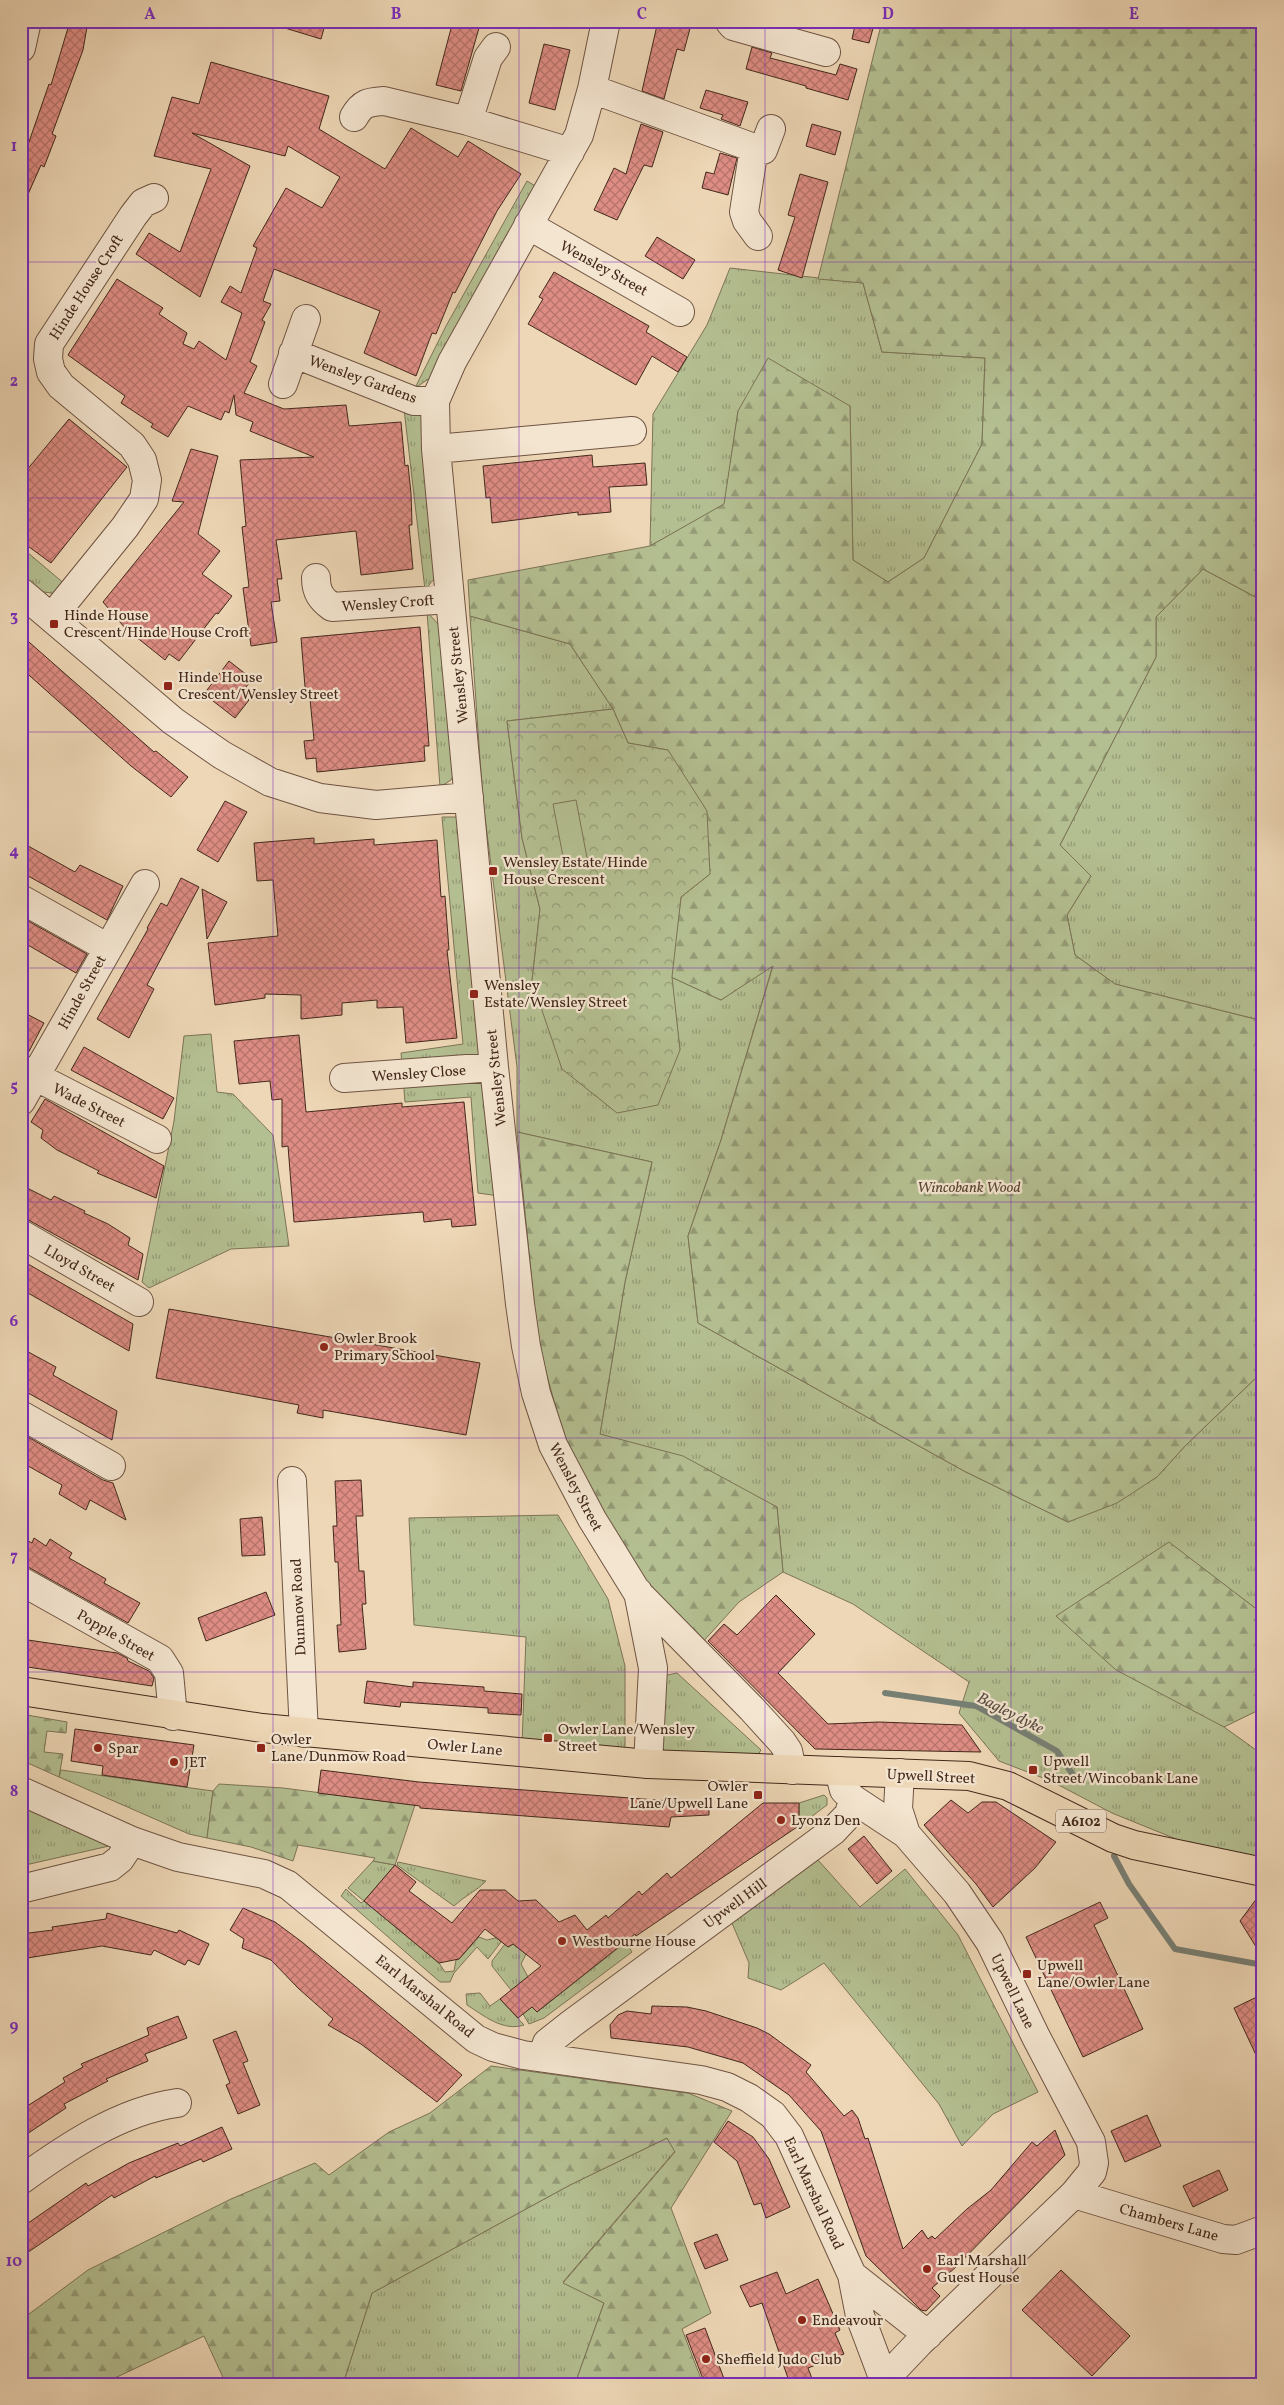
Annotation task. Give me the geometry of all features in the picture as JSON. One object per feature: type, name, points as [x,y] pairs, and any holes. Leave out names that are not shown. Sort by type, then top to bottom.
[{"type":"main road","name":"Owler Lane","points":[[21,1691],[173,1716],[304,1733],[648,1764],[792,1770]]},
{"type":"main road","name":"Upwell Street","points":[[792,1770],[969,1776],[1008,1786],[1113,1838],[1134,1845],[1263,1872]]},
{"type":"street","points":[[21,48],[26,21]]},
{"type":"street","name":"Wensley Street","points":[[606,21],[592,89],[579,135],[452,362],[435,402],[436,449],[494,1067],[526,1346],[536,1393],[553,1445],[592,1520],[638,1592],[782,1742],[788,1751],[792,1770]]},
{"type":"street","points":[[729,21],[733,26],[826,52]]},
{"type":"street","points":[[468,121],[488,58],[496,47]]},
{"type":"street","points":[[592,89],[762,139],[744,212],[747,221],[758,236]]},
{"type":"street","points":[[354,117],[361,105],[370,101],[384,101],[468,121],[570,152]]},
{"type":"street","name":"Hinde House Croft","points":[[52,617],[125,527],[144,499],[147,480],[142,460],[132,445],[61,386],[51,372],[48,358],[49,344],[133,216],[143,203],[154,198]]},
{"type":"street","name":"Wensley Street","points":[[528,225],[680,312]]},
{"type":"street","name":"Wensley Gardens","points":[[283,384],[306,319]]},
{"type":"street","name":"Wensley Gardens","points":[[293,353],[414,401],[435,402]]},
{"type":"street","points":[[436,449],[632,431]]},
{"type":"street","name":"Wensley Croft","points":[[316,578],[316,587],[321,599],[332,607],[450,599]]},
{"type":"street","points":[[21,592],[174,721],[222,755],[270,782],[320,798],[376,805],[469,797]]},
{"type":"street","name":"Hinde Street","points":[[21,1101],[28,1073],[108,948],[144,884]]},
{"type":"street","points":[[21,899],[108,948]]},
{"type":"street","name":"Wensley Close","points":[[344,1078],[494,1067]]},
{"type":"street","name":"Wade Street","points":[[28,1073],[157,1140]]},
{"type":"street","name":"Lloyd Street","points":[[21,1234],[139,1302]]},
{"type":"street","points":[[21,1415],[111,1466]]},
{"type":"street","name":"Dunmow Road","points":[[292,1481],[304,1733]]},
{"type":"street","name":"Popple Street","points":[[21,1581],[160,1659],[169,1673],[173,1716]]},
{"type":"street","name":"Wensley Street","points":[[638,1592],[653,1668],[648,1764]]},
{"type":"street","points":[[653,1668],[667,1649],[686,1642]]},
{"type":"street","name":"Upwell Lane","points":[[839,1772],[844,1790],[853,1799],[906,1834],[957,1893],[990,1942],[1036,2037],[1091,2142],[1094,2163],[1092,2172],[1074,2194]]},
{"type":"street","name":"Upwell Lane","points":[[900,1773],[898,1808],[906,1834]]},
{"type":"street","name":"Earl Marshal Road","points":[[21,1791],[132,1841],[178,1857],[264,1874],[288,1885],[476,2039],[493,2047],[542,2057],[702,2080],[727,2087],[749,2098],[773,2115],[789,2136],[852,2275],[860,2316],[882,2382]]},
{"type":"street","name":"Upwell Hill","points":[[542,2057],[547,2043],[571,2024],[833,1830],[848,1814],[853,1799]]},
{"type":"street","points":[[21,1889],[110,1867],[120,1859],[132,1841]]},
{"type":"street","points":[[21,2180],[88,2137],[146,2109],[177,2103]]},
{"type":"street","points":[[882,2382],[1074,2194]]},
{"type":"street","name":"Chambers Lane","points":[[1074,2194],[1223,2239],[1236,2240],[1263,2230]]},
{"type":"street","name":"Earl Marshal Road","points":[[852,2275],[928,2336]]},
{"type":"green space","name":"Wincobank Wood","points":[[882,21],[1263,21],[1263,601],[1203,569],[1156,617],[1156,657],[1060,845],[1091,876],[1067,915],[1075,955],[1115,984],[1263,1021],[1263,1371],[1185,1446],[1157,1477],[1117,1503],[1068,1522],[964,1471],[698,1323],[688,1236],[721,1140],[773,966],[721,1000],[671,977],[681,897],[710,874],[668,750],[628,743],[613,709],[570,644],[470,616],[468,580],[650,546],[724,504],[738,411],[768,358],[850,406],[853,560],[888,582],[924,558],[982,444],[985,358],[882,352],[863,283],[818,279]]},
{"type":"green space","points":[[527,181],[537,187],[430,378],[415,388],[446,326]]},
{"type":"green space","points":[[730,268],[863,283],[882,352],[985,358],[982,444],[924,558],[888,582],[853,560],[850,406],[738,411],[725,504],[650,546],[653,414],[707,325]]},
{"type":"green space","points":[[404,409],[421,411],[438,574],[425,590]]},
{"type":"green space","points":[[21,547],[66,585],[57,594],[38,591],[21,575]]},
{"type":"green space","points":[[1203,569],[1263,601],[1263,1021],[1115,984],[1075,955],[1067,915],[1091,876],[1060,845],[1156,657],[1156,617]]},
{"type":"green space","points":[[427,612],[439,625],[456,770],[451,780],[440,787]]},
{"type":"green space","points":[[470,616],[570,644],[613,709],[507,721],[522,838],[540,909],[532,981],[680,1050],[671,977],[721,1000],[773,965],[721,1140],[688,1236],[698,1323],[964,1471],[1068,1522],[1157,1477],[1185,1446],[1263,1371],[1263,1603],[1255,1608],[1169,1543],[1224,1727],[1263,1755],[1263,1859],[1218,1856],[1112,1813],[1051,1781],[999,1761],[959,1713],[969,1682],[853,1604],[783,1572],[777,1507],[627,1443],[600,1434],[625,1282],[652,1162],[517,1132],[517,1067],[483,802]]},
{"type":"green space","points":[[613,709],[628,743],[668,750],[707,811],[710,874],[681,897],[672,977],[680,1050],[658,1105],[617,1113],[562,1069],[532,981],[540,909],[522,838],[507,721]]},
{"type":"green space","points":[[576,800],[588,863],[565,867],[553,804]]},
{"type":"green space","points":[[442,817],[459,817],[499,1196],[478,1193],[471,1097],[405,1102],[401,1053],[463,1044]]},
{"type":"green space","points":[[211,1034],[217,1092],[233,1094],[273,1135],[289,1246],[231,1249],[149,1288],[142,1282],[174,1121],[184,1036]]},
{"type":"green space","points":[[517,1132],[652,1162],[625,1282],[600,1434],[683,1456],[777,1507],[783,1572],[739,1602],[700,1645],[663,1610],[623,1552],[565,1441],[538,1343]]},
{"type":"green space","points":[[558,1515],[608,1599],[625,1666],[625,1750],[522,1744],[526,1637],[414,1625],[409,1518]]},
{"type":"green space","points":[[1169,1542],[1255,1608],[1263,1603],[1263,1708],[1224,1727],[1116,1670],[1056,1616]]},
{"type":"green space","points":[[677,1673],[761,1750],[756,1758],[664,1753],[659,1735],[663,1676]]},
{"type":"green space","points":[[21,1714],[67,1722],[66,1733],[47,1731],[44,1752],[63,1754],[59,1777],[21,1760]]},
{"type":"green space","points":[[61,1770],[213,1791],[207,1838],[189,1834],[59,1777]]},
{"type":"green space","points":[[219,1784],[283,1788],[415,1805],[395,1865],[373,1861],[375,1858],[298,1845],[293,1861],[251,1847],[207,1838],[213,1791]]},
{"type":"green space","points":[[824,1795],[827,1798],[827,1805],[803,1823],[799,1817],[799,1803]]},
{"type":"green space","points":[[21,1807],[105,1840],[109,1846],[21,1866]]},
{"type":"green space","points":[[818,1860],[860,1907],[905,1869],[958,1935],[1038,2092],[993,2114],[962,2146],[939,2104],[824,1963],[781,1990],[748,1978],[749,1963],[732,1923]]},
{"type":"green space","points":[[373,1861],[395,1865],[364,1901],[348,1888]]},
{"type":"green space","points":[[398,1862],[486,1881],[454,1906],[397,1865]]},
{"type":"green space","points":[[346,1889],[361,1903],[364,1901],[439,1963],[445,1972],[454,1971],[456,1960],[479,1937],[487,1940],[499,1937],[501,1942],[488,1959],[477,1947],[454,1973],[450,1982],[440,1982],[341,1896]]},
{"type":"green space","points":[[626,1942],[632,1952],[544,2018],[529,2024],[523,2014],[532,2007],[537,2012]]},
{"type":"green space","points":[[505,1944],[508,1947],[513,1944],[526,1954],[521,1964],[528,1977],[511,1990],[492,1966],[492,1961]]},
{"type":"green space","points":[[480,1993],[490,2006],[500,1999],[524,2025],[516,2027],[501,2024],[487,2018],[467,2005],[466,1994]]},
{"type":"green space","points":[[491,2066],[688,2093],[732,2111],[671,2208],[711,2313],[682,2329],[703,2384],[474,2384],[576,2381],[604,2303],[563,2283],[675,2152],[667,2138],[570,2185],[372,2293],[343,2384],[226,2384],[204,2336],[102,2384],[21,2384],[21,2320],[88,2270],[231,2199],[315,2163],[329,2175],[389,2132],[430,2113]]},
{"type":"green space","points":[[667,2138],[675,2151],[563,2282],[604,2303],[576,2381],[343,2384],[372,2293],[570,2185]]},
{"type":"building","points":[[70,21],[88,21],[83,50],[52,134],[56,136],[44,167],[41,165],[21,210],[21,165],[49,84],[51,85]]},
{"type":"building","points":[[275,21],[326,21],[321,39],[275,25]]},
{"type":"building","points":[[453,21],[481,21],[461,91],[436,85]]},
{"type":"building","points":[[658,21],[692,21],[684,51],[677,49],[664,99],[642,91]]},
{"type":"building","points":[[856,21],[875,21],[869,43],[852,39]]},
{"type":"building","points":[[544,44],[570,50],[555,110],[529,103]]},
{"type":"building","points":[[752,47],[772,53],[770,58],[836,75],[840,64],[857,69],[848,100],[746,69]]},
{"type":"building","points":[[211,62],[329,96],[319,129],[385,169],[411,128],[458,157],[468,141],[521,174],[497,211],[455,293],[453,292],[436,334],[432,333],[416,376],[364,353],[380,311],[274,269],[263,301],[271,304],[262,320],[265,322],[250,362],[257,366],[244,393],[284,409],[346,405],[349,426],[401,422],[405,466],[408,465],[411,493],[412,525],[409,525],[413,569],[361,575],[356,531],[276,540],[282,579],[277,579],[280,601],[271,602],[277,642],[251,646],[243,588],[249,587],[242,527],[246,526],[240,460],[314,457],[250,431],[253,422],[236,415],[234,395],[229,413],[225,411],[221,420],[188,406],[168,437],[151,427],[153,424],[121,403],[125,396],[68,355],[117,279],[163,308],[159,314],[187,333],[183,344],[194,349],[199,341],[226,360],[242,313],[221,302],[230,286],[241,293],[257,248],[253,246],[286,188],[322,208],[340,177],[288,146],[285,156],[192,133],[250,166],[200,297],[136,254],[149,233],[180,252],[211,169],[154,156],[172,97],[199,104]]},
{"type":"building","points":[[706,90],[748,102],[740,126],[721,119],[723,115],[700,108]]},
{"type":"building","points":[[641,124],[663,132],[652,167],[644,165],[617,220],[594,210],[614,168],[626,174]]},
{"type":"building","points":[[812,124],[841,132],[835,155],[806,146]]},
{"type":"building","points":[[720,153],[737,158],[728,195],[702,188],[706,172],[714,174]]},
{"type":"building","points":[[800,174],[828,182],[802,278],[778,270],[795,217],[788,215]]},
{"type":"building","points":[[657,237],[695,260],[683,279],[645,256]]},
{"type":"building","points":[[554,272],[649,326],[646,332],[687,357],[678,372],[652,356],[636,385],[528,324],[543,299],[539,297]]},
{"type":"building","points":[[69,419],[127,467],[51,563],[21,541],[21,477]]},
{"type":"building","points":[[191,449],[218,456],[198,534],[220,551],[202,574],[232,596],[218,614],[216,613],[179,661],[169,654],[165,660],[125,628],[103,602],[184,502],[172,501]]},
{"type":"building","points":[[592,455],[593,467],[645,463],[647,485],[609,487],[611,512],[578,515],[578,512],[492,523],[490,497],[486,498],[483,466]]},
{"type":"building","points":[[420,627],[429,746],[424,746],[425,761],[317,772],[316,758],[306,759],[304,741],[314,740],[310,699],[306,699],[301,638]]},
{"type":"building","points":[[21,635],[154,752],[156,751],[188,777],[171,797],[131,766],[21,668]]},
{"type":"building","points":[[229,661],[252,679],[241,694],[249,700],[235,718],[204,694]]},
{"type":"building","points":[[225,801],[247,812],[218,862],[197,850]]},
{"type":"building","points":[[314,838],[314,844],[374,839],[374,845],[437,840],[441,897],[445,896],[449,950],[447,950],[457,1038],[406,1043],[403,1007],[377,1008],[377,1000],[342,1003],[342,1015],[301,1019],[301,995],[265,994],[265,998],[215,1005],[208,943],[278,936],[273,880],[257,881],[254,843]]},
{"type":"building","points":[[21,842],[75,872],[80,865],[123,886],[107,920],[21,872]]},
{"type":"building","points":[[181,878],[199,887],[147,985],[154,989],[129,1038],[97,1019],[161,903],[167,906]]},
{"type":"building","points":[[202,889],[227,902],[207,939]]},
{"type":"building","points":[[21,917],[87,954],[76,973],[21,941]]},
{"type":"building","points":[[21,1011],[44,1023],[27,1055],[21,1054]]},
{"type":"building","points":[[299,1035],[306,1112],[402,1103],[402,1107],[464,1102],[476,1225],[452,1227],[451,1219],[424,1222],[423,1212],[294,1222],[288,1146],[282,1147],[282,1099],[272,1100],[270,1081],[239,1084],[234,1041]]},
{"type":"building","points":[[84,1047],[174,1098],[163,1119],[71,1070]]},
{"type":"building","points":[[45,1099],[164,1166],[156,1198],[97,1173],[99,1171],[57,1150],[41,1138],[43,1130],[31,1122]]},
{"type":"building","points":[[21,1185],[51,1200],[54,1196],[85,1211],[84,1213],[108,1224],[130,1238],[128,1245],[143,1254],[138,1280],[21,1216]]},
{"type":"building","points":[[21,1260],[133,1324],[129,1351],[21,1289]]},
{"type":"building","points":[[169,1309],[480,1363],[466,1435],[323,1410],[323,1418],[297,1413],[299,1405],[156,1378]]},
{"type":"building","points":[[21,1348],[56,1367],[53,1375],[117,1411],[112,1440],[21,1389]]},
{"type":"building","points":[[21,1433],[103,1480],[113,1483],[126,1520],[90,1500],[86,1510],[59,1494],[62,1485],[21,1462]]},
{"type":"building","points":[[361,1480],[363,1516],[356,1516],[359,1571],[364,1571],[366,1604],[362,1604],[366,1649],[339,1652],[337,1625],[341,1625],[338,1562],[335,1562],[333,1526],[337,1526],[335,1481]]},
{"type":"building","points":[[262,1517],[265,1555],[242,1556],[240,1519]]},
{"type":"building","points":[[21,1537],[32,1543],[34,1538],[46,1546],[50,1539],[72,1553],[69,1558],[106,1579],[104,1583],[140,1603],[128,1623],[21,1563]]},
{"type":"building","points":[[266,1592],[275,1615],[206,1641],[198,1618]]},
{"type":"building","points":[[776,1595],[815,1634],[778,1673],[828,1724],[879,1722],[962,1725],[981,1752],[815,1749],[708,1641],[724,1624],[737,1635]]},
{"type":"building","points":[[21,1639],[117,1653],[127,1658],[128,1661],[149,1671],[154,1678],[152,1686],[21,1666]]},
{"type":"building","points":[[367,1681],[413,1687],[413,1682],[484,1687],[484,1691],[522,1694],[521,1715],[488,1713],[488,1708],[401,1702],[400,1707],[364,1703]]},
{"type":"building","points":[[75,1729],[194,1745],[187,1787],[102,1775],[103,1766],[71,1761]]},
{"type":"building","points":[[321,1770],[419,1782],[709,1804],[709,1815],[671,1817],[669,1827],[420,1808],[420,1806],[318,1793]]},
{"type":"building","points":[[951,1800],[968,1813],[982,1802],[996,1802],[1056,1842],[1035,1868],[993,1907],[976,1884],[924,1825]]},
{"type":"building","name":"Westbourne House","points":[[763,1803],[799,1803],[799,1817],[803,1823],[636,1936],[635,1934],[537,2012],[532,2007],[518,2018],[500,1999],[541,1966],[513,1944],[508,1947],[485,1929],[459,1959],[439,1963],[364,1901],[395,1865],[416,1882],[409,1891],[452,1923],[480,1890],[505,1890],[518,1901],[536,1900],[559,1922],[575,1915],[587,1930],[606,1915],[608,1918],[639,1891],[642,1895],[667,1873],[671,1878]]},
{"type":"building","points":[[864,1836],[892,1871],[877,1884],[848,1849]]},
{"type":"building","points":[[1263,1890],[1263,1958],[1240,1921]]},
{"type":"building","points":[[1100,1902],[1108,1918],[1094,1925],[1143,2029],[1083,2057],[1026,1937]]},
{"type":"building","points":[[243,1908],[275,1922],[302,1942],[462,2075],[437,2102],[361,2044],[328,2025],[333,2019],[299,1989],[271,1960],[242,1948],[244,1939],[230,1930]]},
{"type":"building","points":[[107,1913],[177,1933],[179,1930],[209,1944],[199,1965],[188,1960],[185,1965],[154,1950],[151,1955],[102,1946],[21,1959],[21,1934],[53,1930],[52,1927],[106,1919]]},
{"type":"building","points":[[1263,1994],[1263,2070],[1234,2008]]},
{"type":"building","points":[[652,2006],[687,2007],[706,2011],[757,2028],[769,2034],[811,2065],[806,2072],[844,2116],[852,2110],[858,2118],[865,2139],[868,2138],[903,2249],[922,2230],[928,2239],[932,2236],[935,2239],[967,2209],[991,2190],[1032,2142],[1037,2146],[1055,2130],[1065,2155],[956,2267],[932,2288],[940,2296],[926,2311],[921,2310],[866,2256],[821,2131],[789,2095],[743,2063],[688,2047],[611,2038],[610,2025],[618,2015],[627,2011],[651,2014]]},
{"type":"building","points":[[178,2016],[187,2038],[145,2054],[148,2061],[106,2079],[108,2081],[64,2104],[66,2108],[21,2138],[21,2110],[65,2082],[63,2078],[83,2067],[81,2064],[149,2035],[147,2028]]},
{"type":"building","points":[[236,2031],[248,2061],[243,2063],[260,2105],[238,2114],[226,2085],[230,2083],[213,2040]]},
{"type":"building","points":[[1147,2115],[1161,2146],[1125,2162],[1111,2131]]},
{"type":"building","points":[[728,2121],[753,2137],[769,2159],[790,2207],[766,2218],[761,2203],[754,2205],[737,2161],[714,2142]]},
{"type":"building","points":[[222,2127],[232,2149],[203,2162],[201,2159],[156,2178],[155,2176],[114,2198],[112,2195],[21,2257],[21,2228],[86,2183],[88,2186],[129,2163],[178,2143],[180,2146]]},
{"type":"building","points":[[1219,2170],[1228,2190],[1193,2207],[1183,2186]]},
{"type":"building","points":[[717,2234],[728,2260],[705,2269],[694,2243]]},
{"type":"building","points":[[1061,2270],[1130,2336],[1092,2376],[1022,2310]]},
{"type":"building","name":"Endeavour","points":[[777,2272],[786,2294],[818,2279],[840,2330],[835,2333],[844,2354],[808,2368],[814,2384],[790,2384],[762,2303],[750,2307],[740,2286]]},
{"type":"building","name":"Sheffield Judo Club","points":[[705,2328],[726,2384],[705,2384],[686,2335]]},
{"type":"waterway","name":"Bagley dyke","points":[[885,1693],[976,1706],[1057,1751],[1077,1781]]},
{"type":"waterway","name":"Bagley dyke","points":[[1114,1856],[1129,1884],[1175,1949],[1263,1965]]},
{"type":"place","name":"Hinde House Crescent/Hinde House Croft","points":[[54,624]]},
{"type":"place","name":"Hinde House Crescent/Wensley Street","points":[[168,686]]},
{"type":"place","name":"Wensley Estate/Hinde House Crescent","points":[[493,871]]},
{"type":"place","name":"Wensley Estate/Wensley Street","points":[[474,994]]},
{"type":"place","name":"Owler Brook Primary School","points":[[324,1347]]},
{"type":"place","name":"Owler Lane/Wensley Street","points":[[548,1738]]},
{"type":"place","name":"Spar","points":[[98,1748]]},
{"type":"place","name":"Owler Lane/Dunmow Road","points":[[261,1748]]},
{"type":"place","name":"JET","points":[[174,1762]]},
{"type":"place","name":"Upwell Street/Wincobank Lane","points":[[1033,1770]]},
{"type":"place","name":"Owler Lane/Upwell Lane","points":[[758,1795]]},
{"type":"place","name":"Lyonz Den","points":[[781,1820]]},
{"type":"place","name":"Westbourne House","points":[[562,1941]]},
{"type":"place","name":"Upwell Lane/Owler Lane","points":[[1027,1974]]},
{"type":"place","name":"Earl Marshall Guest House","points":[[927,2269]]},
{"type":"place","name":"Endeavour","points":[[802,2320]]},
{"type":"place","name":"Sheffield Judo Club","points":[[706,2359]]}]
